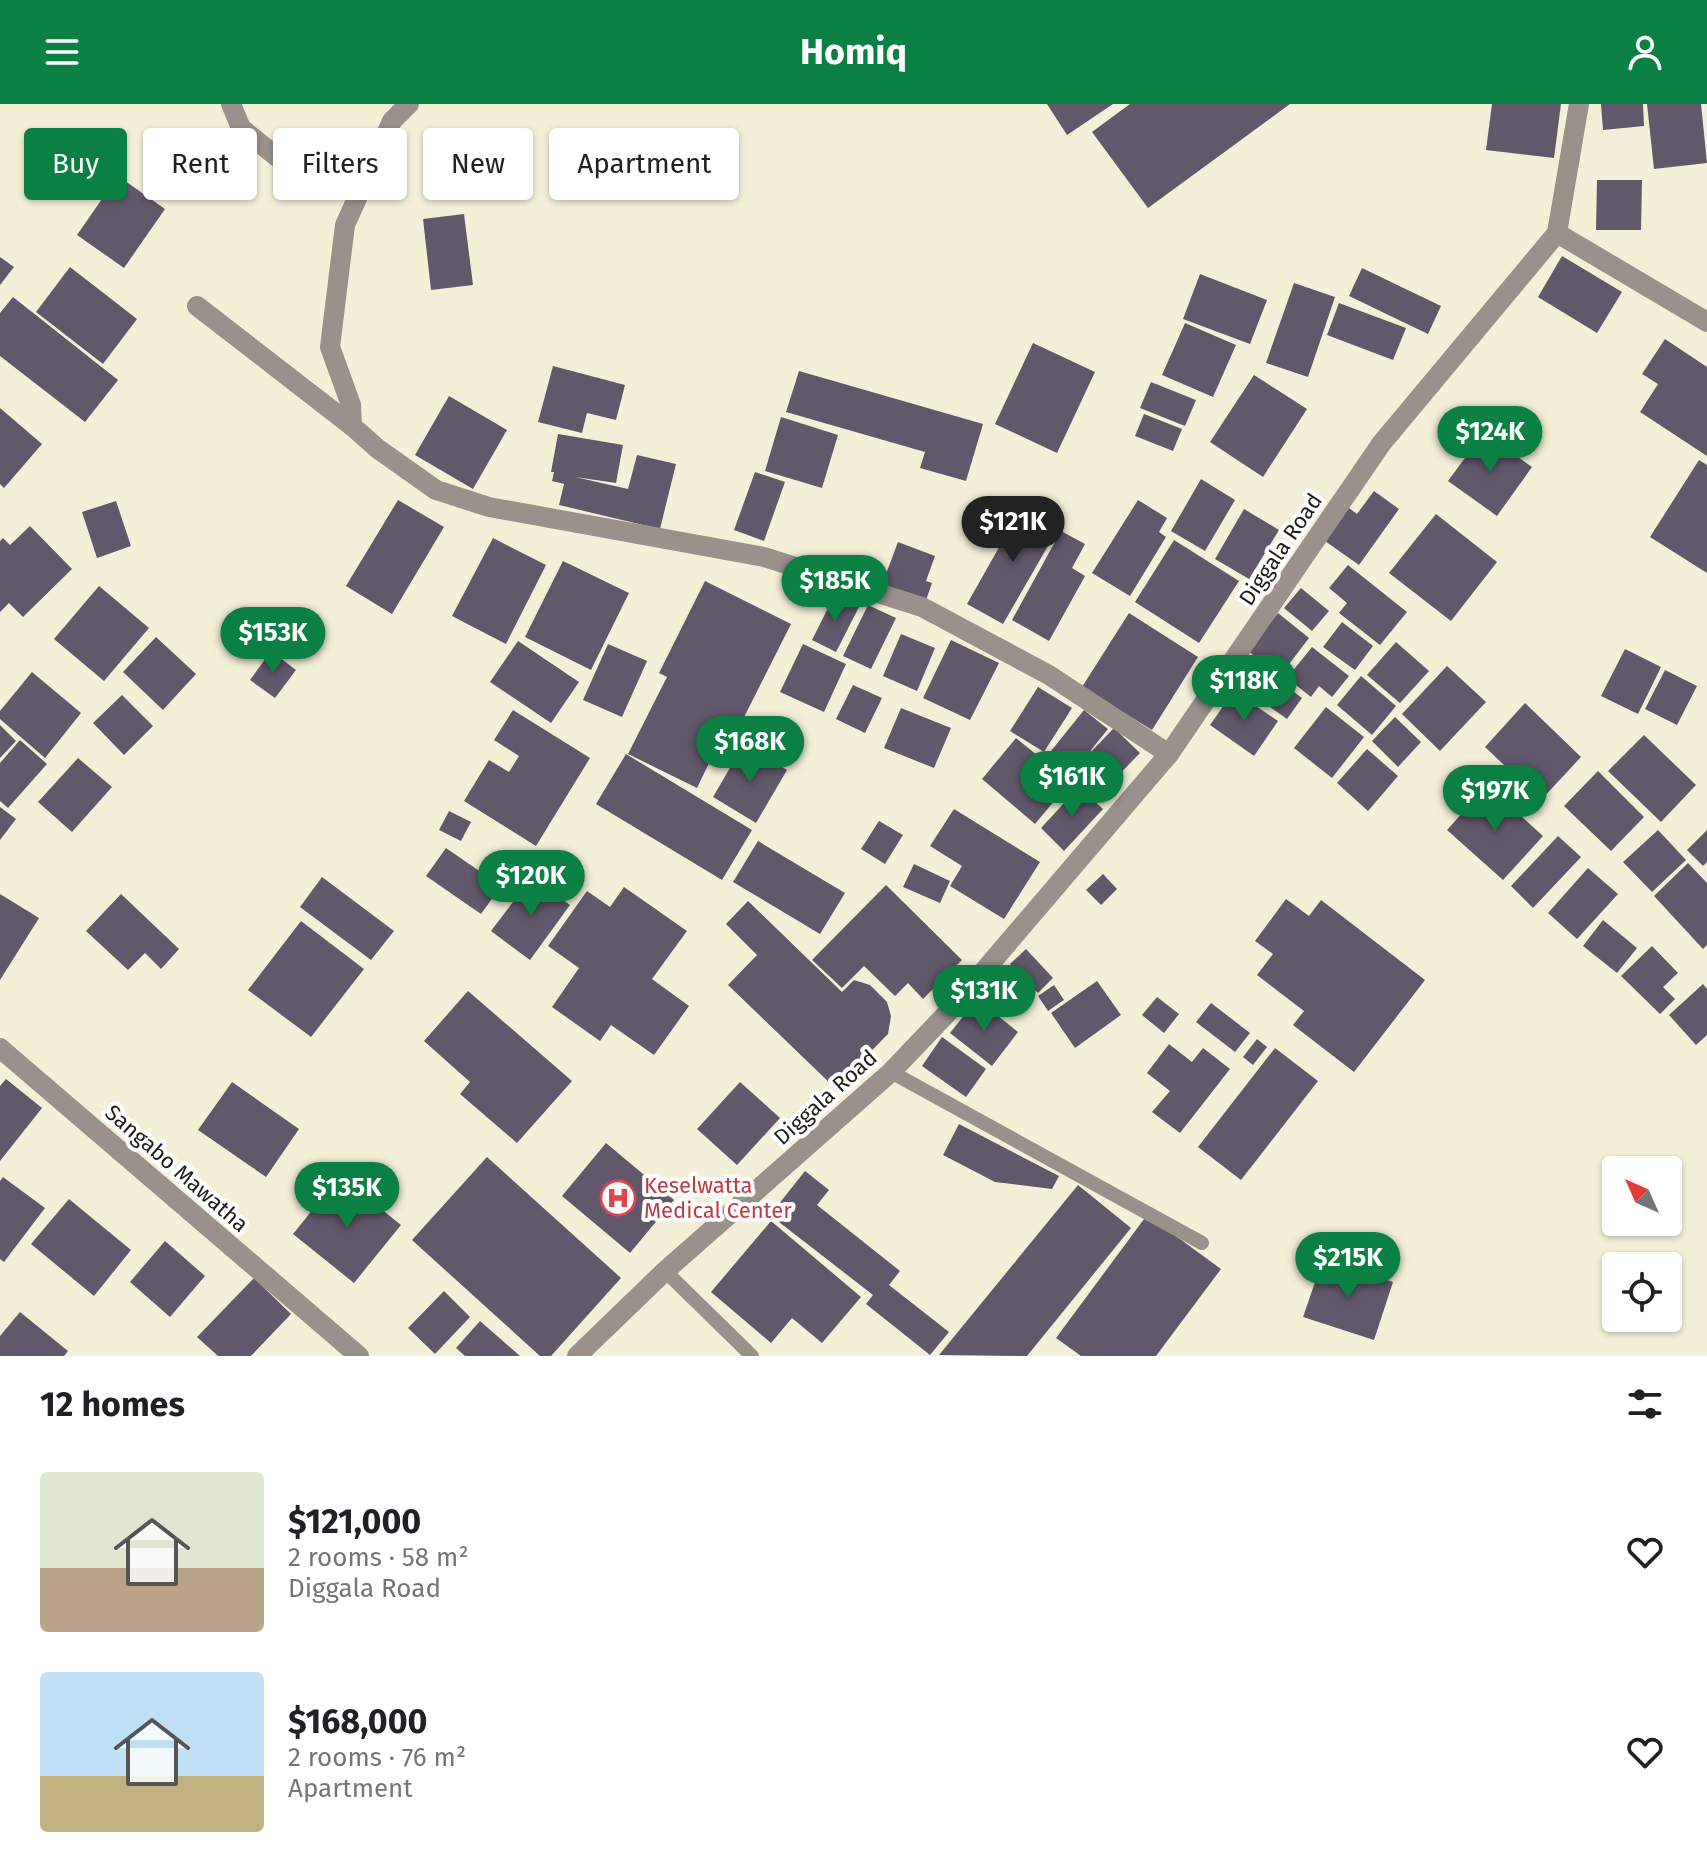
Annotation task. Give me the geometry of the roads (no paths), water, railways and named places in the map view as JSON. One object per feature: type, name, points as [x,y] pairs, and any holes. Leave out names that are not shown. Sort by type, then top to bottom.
[{"type":"street","points":[[231,104],[241,128],[273,154]]},
{"type":"street","points":[[389,128],[409,104]]},
{"type":"street","points":[[1579,104],[1557,233],[1707,322]]},
{"type":"street","points":[[352,426],[351,405],[330,347],[345,225],[356,200]]},
{"type":"street","name":"Diggala Road","points":[[577,1356],[665,1271],[891,1072],[954,1006],[1169,754],[1381,444],[1557,233]]},
{"type":"street","points":[[197,306],[378,449],[436,490],[489,507],[764,557],[922,607],[1049,675],[1169,754]]},
{"type":"street","name":"Sangabo Mawatha","points":[[0,1048],[359,1356]]},
{"type":"lane","points":[[891,1072],[1202,1243]]},
{"type":"lane","points":[[665,1271],[752,1356]]},
{"type":"place","name":"Keselwatta Medical Center","points":[[618,1198]]}]
